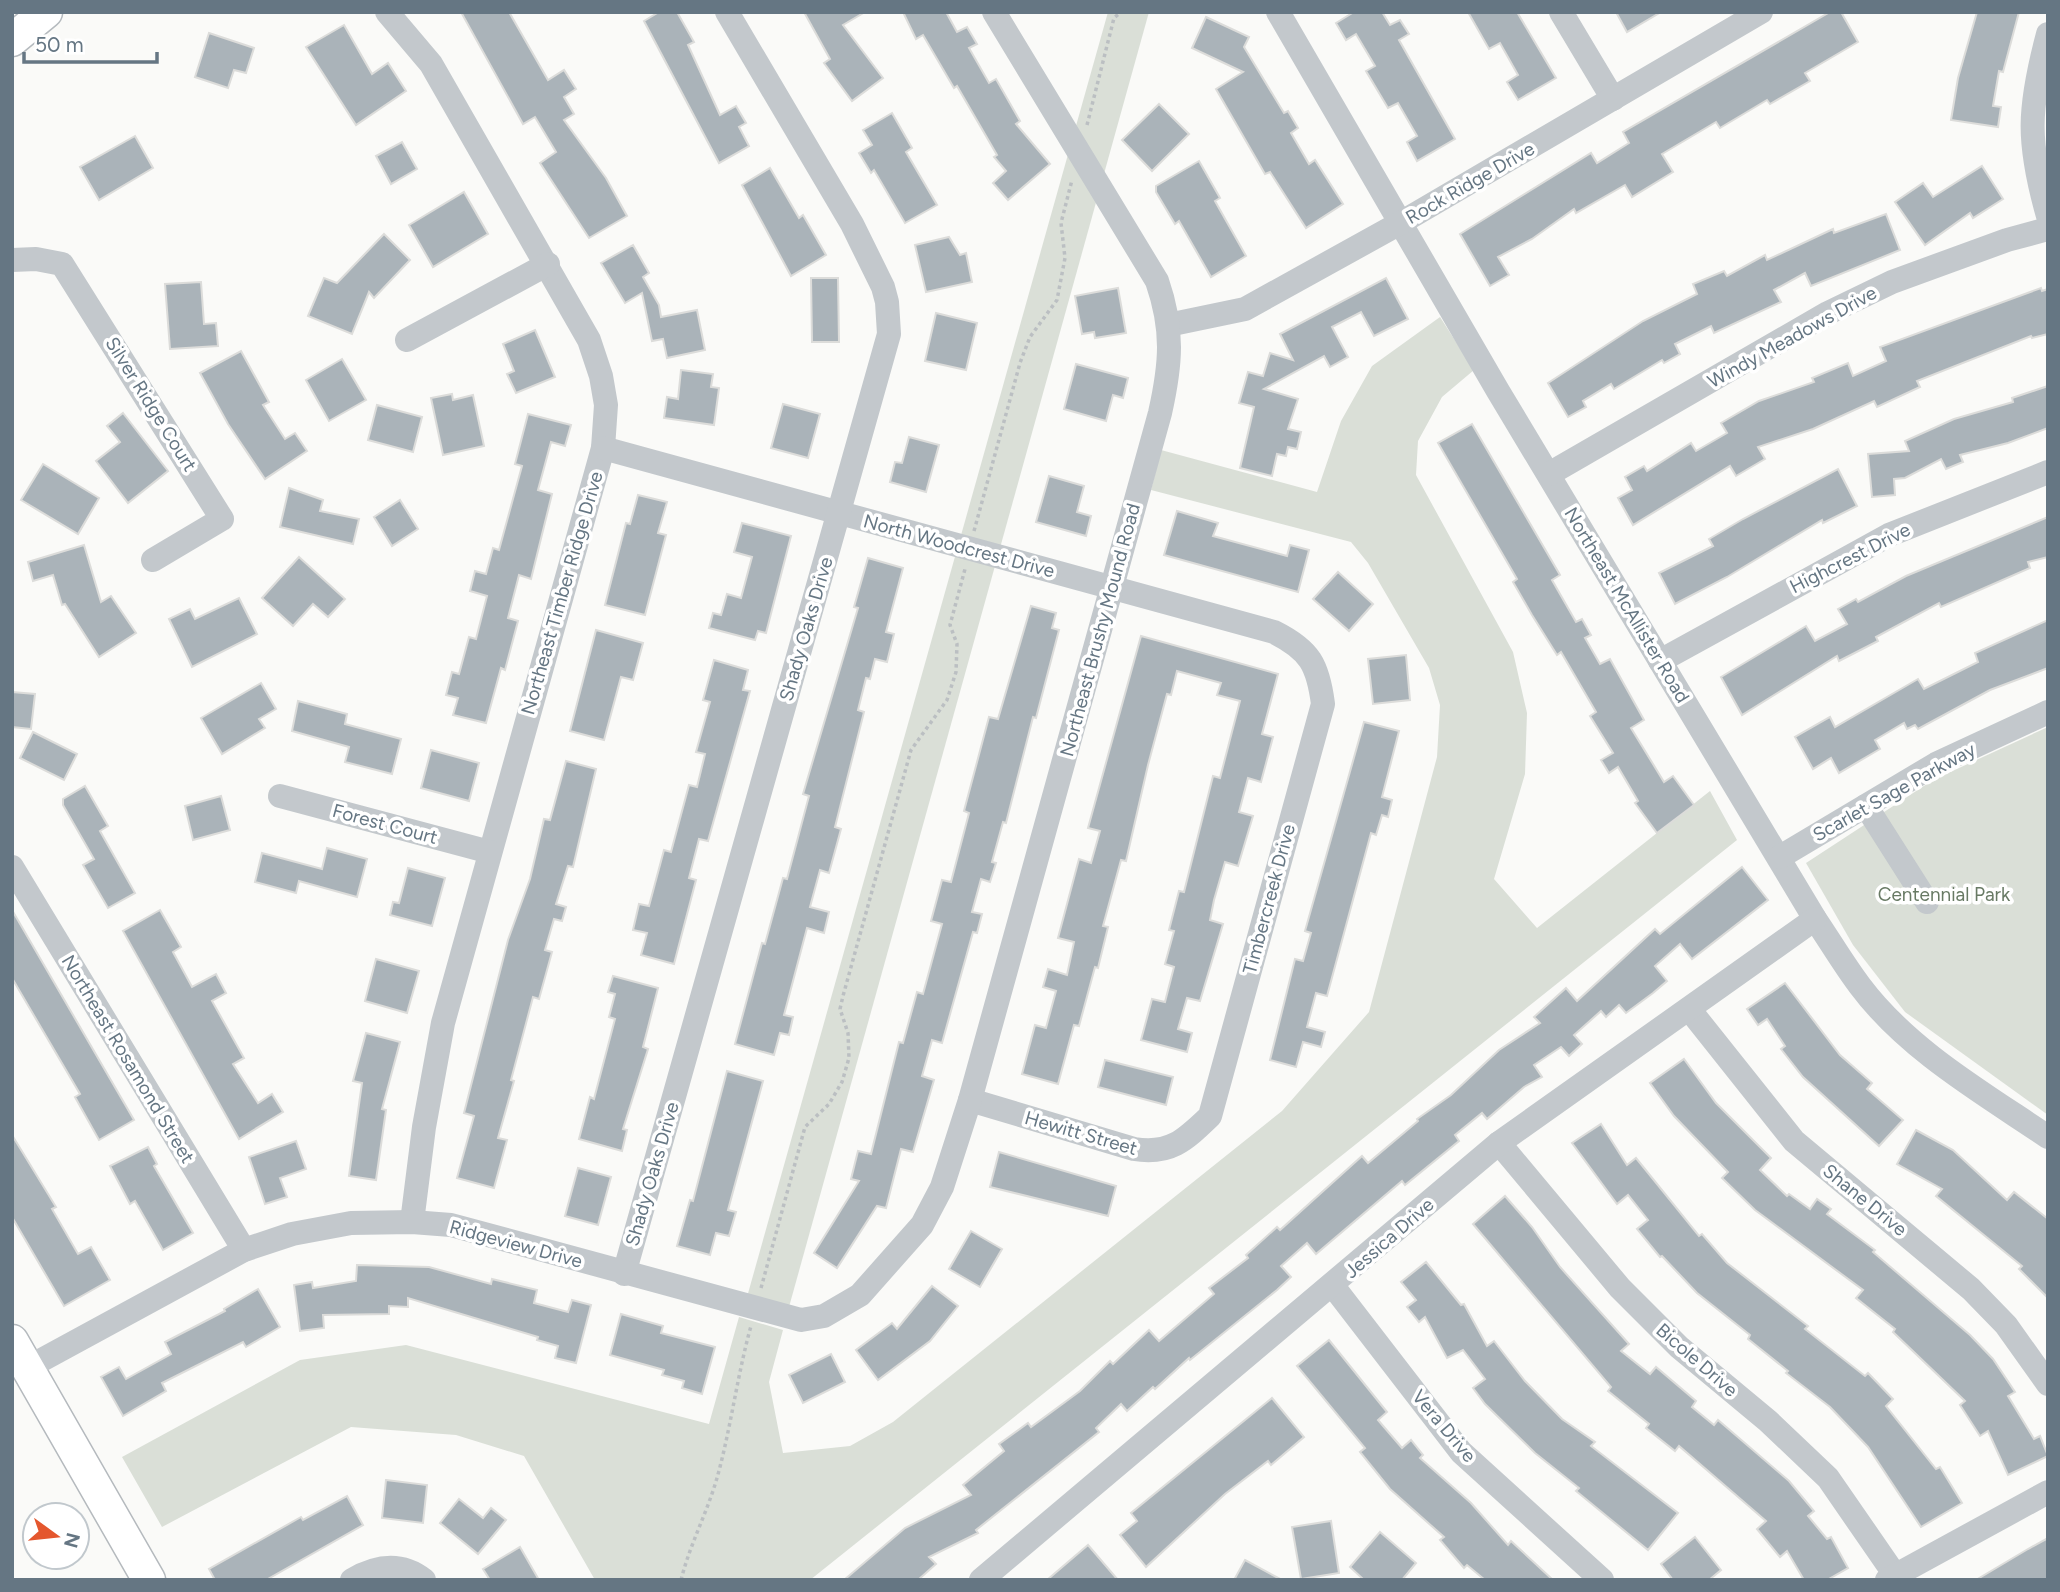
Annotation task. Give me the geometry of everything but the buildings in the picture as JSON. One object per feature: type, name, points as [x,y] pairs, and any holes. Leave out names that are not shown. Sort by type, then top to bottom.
[{"type":"main road","points":[[12,40],[46,12]]},
{"type":"main road","points":[[20,1354],[149,1580]]},
{"type":"street","name":"Northeast Timber Ridge Drive","points":[[387,12],[431,64],[548,264],[589,340],[601,376],[606,405],[603,448],[443,1023],[424,1127],[412,1222]]},
{"type":"street","name":"Shady Oaks Drive","points":[[624,1273],[889,334],[887,302],[852,225],[727,12]]},
{"type":"street","name":"Northeast Brushy Mound Road","points":[[887,1265],[922,1224],[942,1187],[970,1100],[1169,375],[1171,350],[1168,325],[1157,281],[1080,150],[993,12]]},
{"type":"street","name":"Northeast McAllister Road","points":[[1278,12],[1660,661],[1815,919],[1861,988],[1902,1031],[1959,1077],[2048,1137]]},
{"type":"street","points":[[1561,12],[1613,99]]},
{"type":"street","name":"Rock Ridge Drive","points":[[1168,325],[1245,309],[1402,222],[1760,12]]},
{"type":"street","points":[[2048,34],[2031,111],[2034,164],[2048,216]]},
{"type":"street","name":"Windy Meadows Drive","points":[[1549,474],[1828,313],[1892,282],[2007,240],[2048,229]]},
{"type":"street","name":"Silver Ridge Court","points":[[12,260],[36,259],[62,264],[222,519],[153,560]]},
{"type":"street","points":[[407,340],[548,264]]},
{"type":"street","name":"North Woodcrest Drive","points":[[603,448],[1274,632],[1295,643],[1309,656]]},
{"type":"street","name":"Highcrest Drive","points":[[1660,661],[1889,535],[2048,472]]},
{"type":"street","name":"Timbercreek Drive","points":[[1191,1135],[1210,1116],[1323,704],[1320,679],[1309,656]]},
{"type":"street","name":"Scarlet Sage Parkway","points":[[1780,857],[1936,764],[2048,712]]},
{"type":"street","name":"Forest Court","points":[[279,796],[490,852]]},
{"type":"street","points":[[1866,806],[1927,902]]},
{"type":"street","name":"Northeast Rosamond Street","points":[[12,867],[244,1250]]},
{"type":"street","name":"Jessica Drive","points":[[990,1577],[1499,1143],[1815,919]]},
{"type":"street","name":"Shane Drive","points":[[1689,1009],[1794,1141],[1971,1289],[2006,1325],[2048,1384]]},
{"type":"street","name":"Hewitt Street","points":[[970,1100],[1134,1149],[1155,1152],[1191,1135]]},
{"type":"street","name":"Bicole Drive","points":[[1499,1143],[1620,1288],[1679,1348],[1768,1421],[1828,1478],[1891,1578]]},
{"type":"street","name":"Ridgeview Drive","points":[[20,1354],[244,1250],[292,1234],[351,1223],[412,1222],[451,1225],[755,1310],[801,1320],[824,1316],[860,1296],[887,1265]]},
{"type":"street","name":"Vera Drive","points":[[1333,1286],[1461,1452],[1602,1580]]},
{"type":"street","points":[[1891,1578],[2048,1492]]},
{"type":"street","points":[[352,1580],[371,1569],[387,1568],[415,1573],[424,1580]]},
{"type":"path","points":[[681,1580],[689,1549],[708,1508],[731,1427],[739,1368],[806,1127],[829,1104],[842,1082],[849,1058],[848,1033],[840,1009],[843,996],[911,750],[947,700],[957,673],[957,644],[950,625],[1007,403],[1030,337],[1057,300],[1065,258],[1061,223],[1114,18],[1121,12]]},
{"type":"green space","points":[[1108,12],[1149,12],[789,1307],[747,1297]]},
{"type":"green space","points":[[1440,317],[1474,370],[1442,397],[1418,441],[1416,475],[1513,652],[1527,713],[1525,774],[1494,879],[1537,928],[1710,791],[1737,840],[810,1580],[595,1580],[524,1456],[456,1435],[351,1427],[162,1527],[122,1457],[300,1360],[406,1345],[709,1424],[739,1317],[783,1330],[769,1382],[783,1453],[850,1446],[893,1422],[1282,1111],[1369,1012],[1437,757],[1440,705],[1429,668],[1368,563],[1351,542],[1151,490],[1161,450],[1317,492],[1341,421],[1372,366]]},
{"type":"green space","name":"Centennial Park","points":[[2048,727],[2048,1115],[1905,1012],[1853,945],[1806,863],[1933,780]]}]
